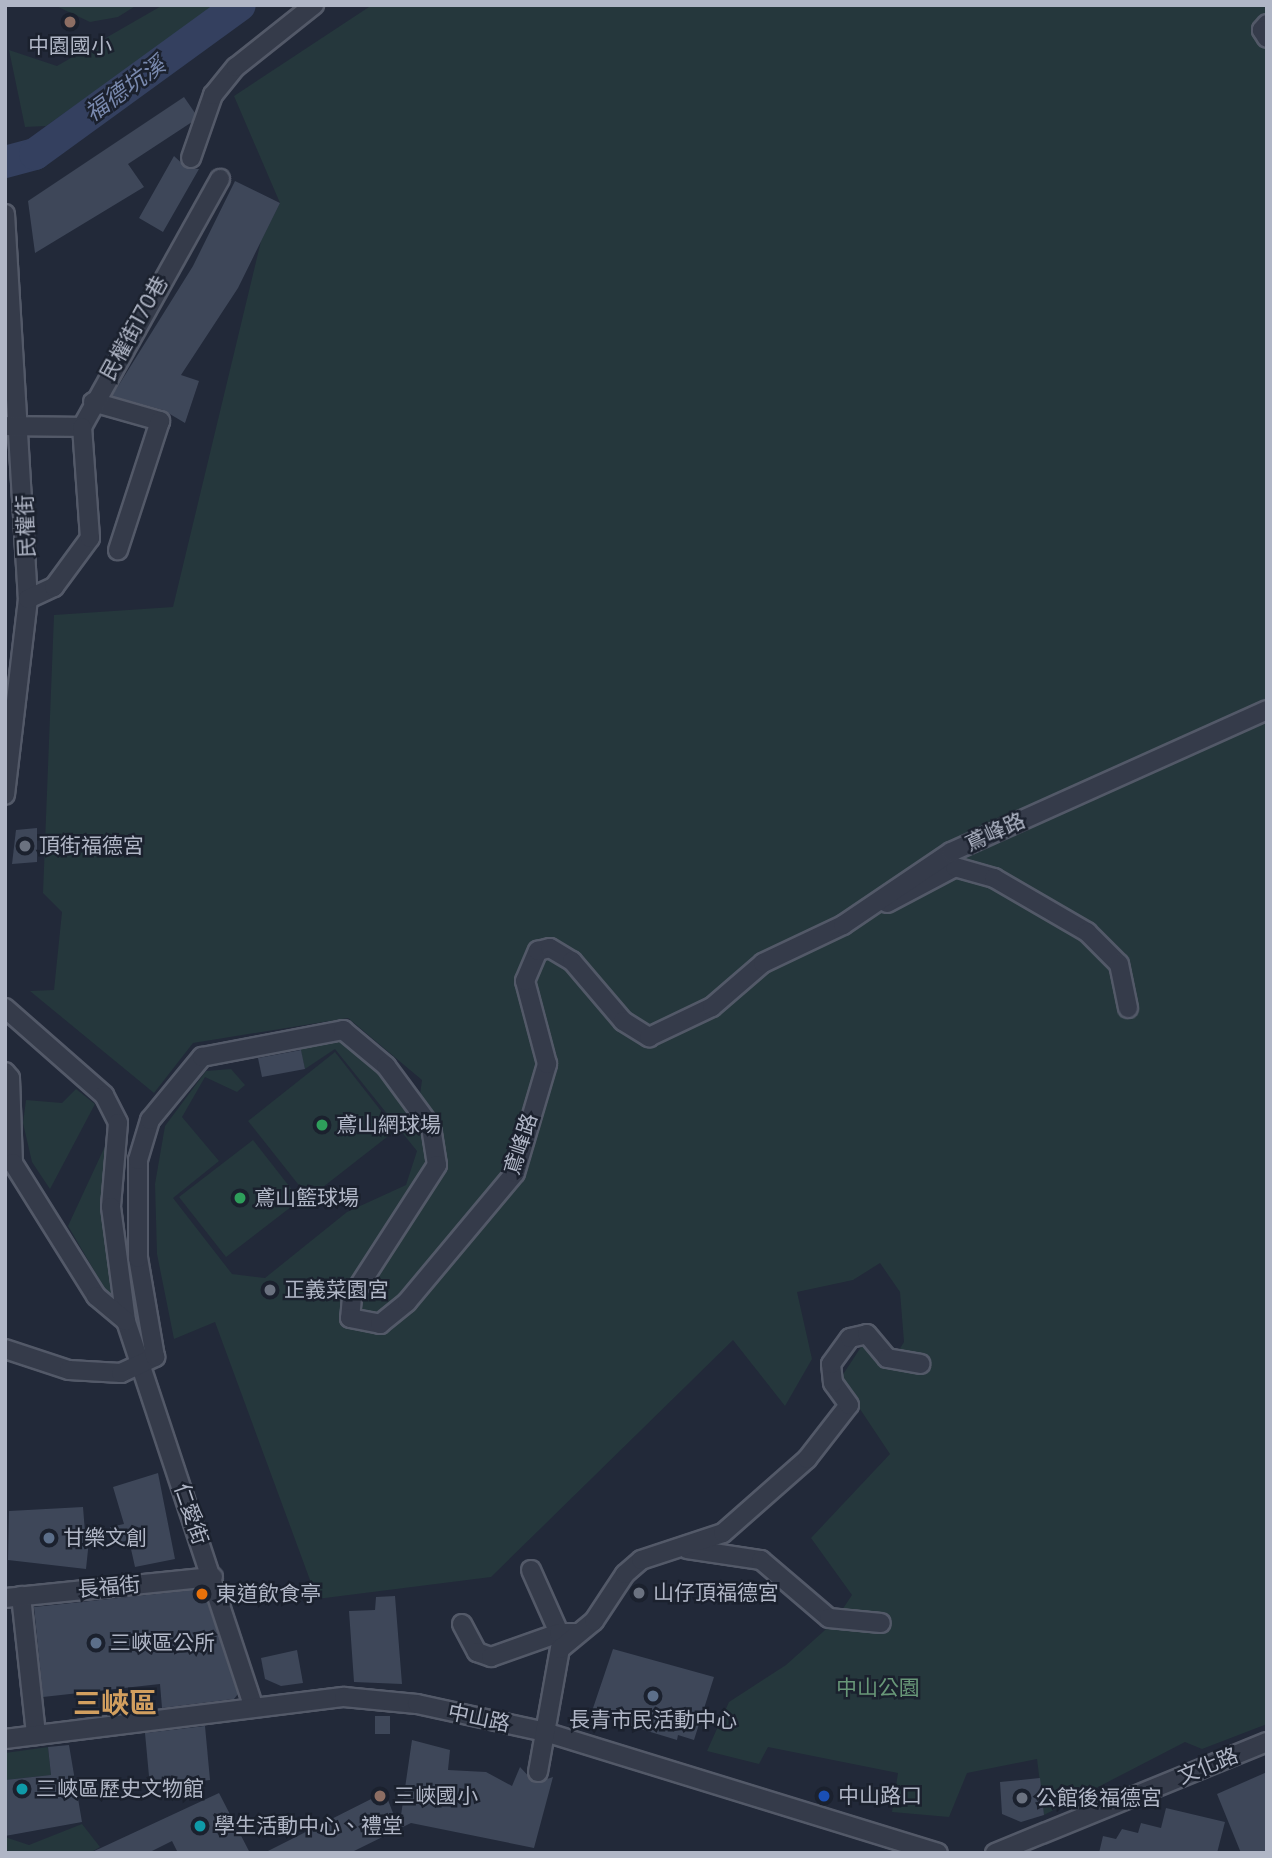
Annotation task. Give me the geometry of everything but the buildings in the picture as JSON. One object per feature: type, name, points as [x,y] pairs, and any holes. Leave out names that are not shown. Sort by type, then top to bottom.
[{"type":"street","points":[[191,158],[213,95],[236,67],[314,5]]},
{"type":"street","points":[[1267,24],[1262,30],[1267,38]]},
{"type":"street","name":"民權街170巷","points":[[82,427],[93,402],[220,179]]},
{"type":"street","name":"民權街","points":[[5,214],[13,426],[29,599],[5,795]]},
{"type":"street","points":[[93,402],[160,421],[118,550]]},
{"type":"street","points":[[13,426],[82,427],[90,538],[54,587],[29,599]]},
{"type":"street","name":"鳶峰路","points":[[140,1364],[155,1357],[156,1350],[138,1258],[138,1160],[150,1120],[202,1056],[343,1030],[386,1066],[431,1127],[437,1165],[352,1297],[350,1318],[380,1324],[407,1302],[515,1173],[547,1064],[525,981],[538,951],[550,948],[572,961],[623,1021],[649,1037],[712,1007],[763,963],[855,916],[951,852],[1267,710]]},
{"type":"street","points":[[855,916],[917,891],[955,867],[994,878],[1087,932],[1119,964],[1128,1008]]},
{"type":"street","name":"仁愛街","points":[[5,1007],[104,1095],[118,1123],[111,1207],[126,1321],[254,1707]]},
{"type":"street","points":[[5,1072],[10,1079],[13,1163],[96,1296],[126,1321]]},
{"type":"street","points":[[538,1772],[561,1649],[579,1633],[641,1560],[687,1549],[723,1533],[807,1459],[849,1405],[833,1382],[831,1364],[850,1338],[867,1334],[887,1357],[920,1364]]},
{"type":"street","points":[[5,1349],[69,1370],[121,1373],[140,1364]]},
{"type":"street","points":[[687,1549],[761,1560],[829,1618],[881,1623]]},
{"type":"street","points":[[531,1570],[559,1633]]},
{"type":"street","name":"長福街","points":[[13,1597],[213,1577]]},
{"type":"street","points":[[13,1597],[36,1735]]},
{"type":"street","points":[[462,1624],[477,1652],[491,1657],[559,1633],[579,1633]]},
{"type":"street","name":"中山路","points":[[5,1739],[344,1697],[417,1704],[545,1732],[938,1853]]},
{"type":"street","name":"文化路","points":[[995,1853],[1267,1742]]},
{"type":"green space","points":[[54,5],[137,5],[118,17],[90,22]]},
{"type":"green space","points":[[163,5],[217,5],[46,126],[25,127],[9,50],[57,66]]},
{"type":"green space","name":"中山公園","points":[[372,5],[1267,5],[1267,1724],[1202,1749],[1185,1742],[1044,1815],[1037,1759],[967,1773],[949,1817],[892,1812],[898,1773],[768,1747],[759,1764],[707,1751],[729,1702],[786,1665],[834,1622],[852,1595],[811,1538],[890,1454],[840,1379],[863,1344],[888,1368],[904,1342],[900,1292],[880,1263],[853,1280],[797,1292],[812,1359],[785,1406],[733,1340],[491,1577],[317,1599],[215,1322],[174,1339],[157,1254],[155,1184],[165,1126],[206,1071],[231,1069],[245,1085],[237,1092],[205,1077],[182,1117],[219,1161],[173,1198],[232,1274],[265,1278],[347,1212],[406,1185],[417,1151],[335,1049],[305,1069],[300,1047],[340,1039],[382,1073],[417,1117],[422,1080],[348,1018],[193,1043],[154,1093],[30,991],[54,990],[62,912],[43,893],[54,615],[173,607],[261,241],[280,203],[234,96]]},
{"type":"green space","name":"鳶山網球場","points":[[335,1052],[396,1130],[309,1198],[248,1121]]},
{"type":"green space","points":[[76,1089],[95,1104],[50,1189],[32,1162],[23,1123],[26,1100],[62,1103]]},
{"type":"green space","name":"鳶山籃球場","points":[[253,1140],[300,1200],[226,1257],[179,1197]]},
{"type":"green space","points":[[107,1142],[103,1202],[112,1301],[68,1226]]},
{"type":"green space","points":[[48,1747],[51,1775],[5,1780],[5,1753]]},
{"type":"green space","points":[[82,1824],[100,1847],[90,1853],[5,1853],[5,1837],[29,1845]]},
{"type":"waterway","name":"福德坑溪","points":[[5,162],[35,154],[240,5]]},
{"type":"place","name":"中園國小","points":[[70,22]]},
{"type":"place","name":"頂街福德宮","points":[[25,846]]},
{"type":"place","name":"鳶山網球場","points":[[322,1125]]},
{"type":"place","name":"鳶山籃球場","points":[[240,1198]]},
{"type":"place","name":"正義菜園宮","points":[[270,1290]]},
{"type":"place","name":"甘樂文創","points":[[49,1538]]},
{"type":"place","name":"山仔頂福德宮","points":[[639,1593]]},
{"type":"place","name":"東道飲食亭","points":[[202,1594]]},
{"type":"place","name":"三峽區公所","points":[[96,1643]]},
{"type":"place","name":"長青市民活動中心","points":[[653,1696]]},
{"type":"place","name":"三峽區歷史文物館","points":[[22,1789]]},
{"type":"place","name":"三峽國小","points":[[380,1796]]},
{"type":"place","name":"中山路口","points":[[824,1796]]},
{"type":"place","name":"公館後福德宮","points":[[1022,1798]]},
{"type":"place","name":"學生活動中心、禮堂","points":[[200,1826]]},
{"type":"district","name":"三峽區","points":[[115,1704]]}]
